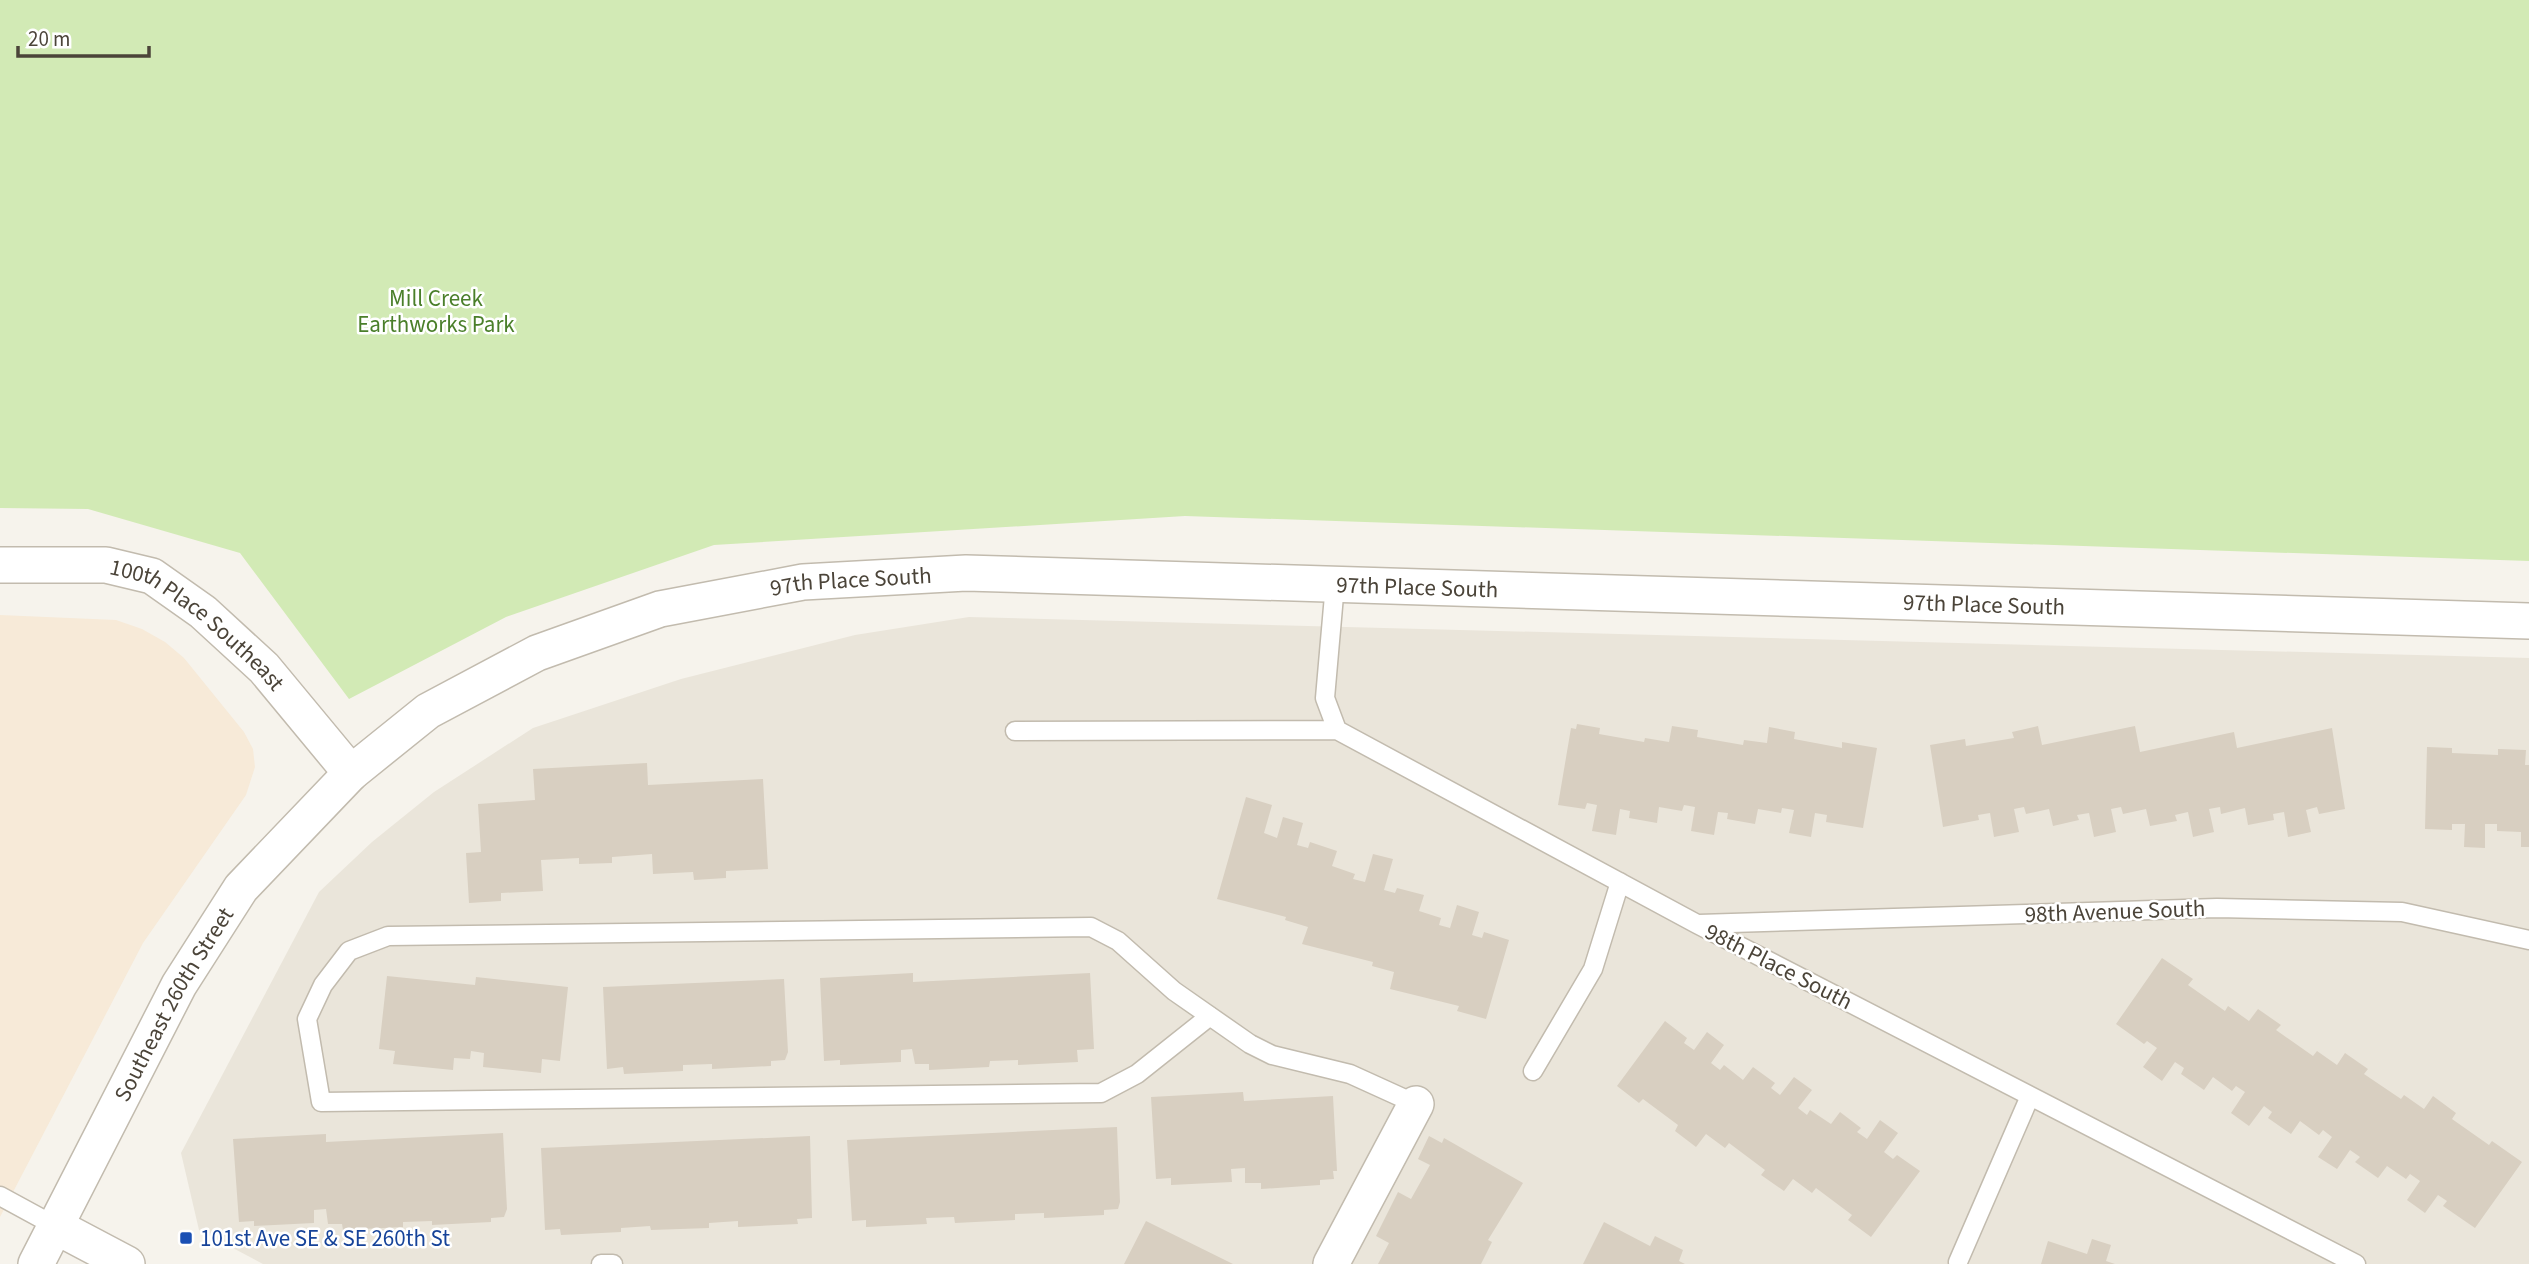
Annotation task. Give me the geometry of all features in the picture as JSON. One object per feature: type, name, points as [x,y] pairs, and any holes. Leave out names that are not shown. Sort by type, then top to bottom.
[{"type":"street","name":"100th Place Southeast","points":[[0,565],[106,565],[152,576],[203,612],[264,668],[351,773]]},
{"type":"street","name":"97th Place South","points":[[351,773],[428,711],[537,653],[660,609],[803,582],[966,573],[2529,621]]},
{"type":"street","name":"Southeast 260th Street","points":[[36,1264],[179,985],[240,888],[351,773]]},
{"type":"street","points":[[1331,1264],[1416,1104]]},
{"type":"street","points":[[57,1227],[127,1264]]},
{"type":"lane","points":[[1015,731],[1337,730],[1325,698],[1335,584]]},
{"type":"lane","name":"98th Place South","points":[[1337,730],[1697,924],[2356,1264]]},
{"type":"lane","points":[[1533,1071],[1593,969],[1620,882]]},
{"type":"lane","name":"98th Avenue South","points":[[1697,924],[2230,908],[2402,912],[2529,940]]},
{"type":"lane","points":[[1210,1016],[1138,1074],[1101,1093],[321,1102],[307,1019],[323,985],[349,951],[388,936],[1091,926],[1118,941],[1174,990],[1210,1016],[1272,1055],[1350,1074],[1416,1104]]},
{"type":"lane","points":[[1958,1262],[2030,1096]]},
{"type":"lane","points":[[0,1196],[57,1227]]},
{"type":"lane","points":[[601,1264],[613,1264]]},
{"type":"shaded area","points":[[0,615],[116,620],[142,629],[165,642],[184,658],[244,732],[253,749],[255,767],[246,795],[143,943],[0,1217]]},
{"type":"shaded area","points":[[969,617],[2529,658],[2529,1264],[263,1264],[199,1230],[181,1153],[319,892],[372,842],[434,792],[533,728],[681,679],[855,635]]},
{"type":"green space","name":"Mill Creek Earthworks Park","points":[[0,0],[2529,0],[2529,561],[1185,516],[714,545],[506,617],[349,699],[240,553],[88,509],[0,508]]},
{"type":"building","points":[[1577,724],[1600,728],[1599,734],[1644,742],[1645,738],[1669,742],[1672,726],[1698,730],[1697,737],[1743,745],[1744,740],[1767,743],[1769,727],[1795,732],[1794,739],[1842,748],[1842,742],[1877,748],[1863,828],[1826,822],[1827,815],[1815,813],[1811,837],[1789,833],[1794,810],[1782,808],[1781,813],[1758,809],[1755,824],[1727,819],[1728,813],[1718,812],[1714,835],[1691,831],[1695,807],[1684,805],[1682,811],[1659,807],[1657,823],[1629,818],[1630,811],[1620,809],[1616,835],[1592,831],[1597,805],[1587,803],[1585,809],[1558,805],[1571,728],[1576,729]]},
{"type":"building","points":[[2038,726],[2042,745],[2135,726],[2140,752],[2234,732],[2237,748],[2332,728],[2345,809],[2319,814],[2317,807],[2306,810],[2311,832],[2288,837],[2284,812],[2273,814],[2274,820],[2248,825],[2245,808],[2221,814],[2220,807],[2209,809],[2214,832],[2193,837],[2188,812],[2175,815],[2177,821],[2150,826],[2146,809],[2123,814],[2121,807],[2111,809],[2116,832],[2094,837],[2089,813],[2077,815],[2079,820],[2053,826],[2049,809],[2026,814],[2024,807],[2014,809],[2019,832],[1994,837],[1990,813],[1978,815],[1979,820],[1943,827],[1930,745],[1965,739],[1966,746],[2014,738],[2012,732]]},
{"type":"building","points":[[2427,747],[2452,748],[2452,753],[2498,755],[2498,749],[2526,750],[2525,765],[2529,765],[2529,847],[2521,847],[2521,832],[2497,831],[2497,824],[2485,824],[2485,848],[2464,847],[2465,824],[2452,824],[2452,830],[2425,829]]},
{"type":"building","points":[[647,763],[648,785],[763,779],[768,869],[726,871],[726,878],[694,880],[693,872],[653,874],[652,854],[612,857],[612,863],[579,864],[579,858],[541,860],[543,891],[501,893],[501,901],[469,903],[466,853],[481,852],[478,804],[535,800],[533,769]]},
{"type":"building","points":[[1246,797],[1272,805],[1264,833],[1277,838],[1283,817],[1303,823],[1297,845],[1308,848],[1310,842],[1337,851],[1332,866],[1355,874],[1353,879],[1365,882],[1373,854],[1393,859],[1384,890],[1395,893],[1397,888],[1424,895],[1419,911],[1441,918],[1439,925],[1450,928],[1457,905],[1479,912],[1472,935],[1482,938],[1484,932],[1509,940],[1486,1019],[1457,1011],[1459,1006],[1390,989],[1394,972],[1372,966],[1373,962],[1302,944],[1308,927],[1285,920],[1286,917],[1217,899]]},
{"type":"building","points":[[2162,958],[2193,979],[2188,985],[2225,1011],[2228,1006],[2249,1021],[2258,1009],[2281,1025],[2276,1030],[2313,1056],[2317,1051],[2337,1065],[2345,1053],[2368,1069],[2364,1074],[2401,1099],[2404,1095],[2424,1109],[2433,1096],[2456,1113],[2452,1119],[2489,1145],[2492,1141],[2522,1162],[2475,1228],[2443,1206],[2447,1201],[2438,1195],[2425,1213],[2407,1200],[2420,1181],[2410,1174],[2406,1179],[2387,1166],[2378,1178],[2355,1162],[2360,1157],[2350,1150],[2337,1169],[2318,1157],[2332,1137],[2323,1130],[2319,1135],[2300,1121],[2291,1134],[2268,1118],[2272,1112],[2264,1106],[2249,1126],[2231,1113],[2245,1092],[2236,1086],[2232,1091],[2213,1077],[2204,1090],[2181,1074],[2184,1068],[2175,1062],[2162,1081],[2143,1067],[2157,1048],[2147,1041],[2144,1044],[2116,1024]]},
{"type":"building","points":[[913,973],[913,982],[1090,973],[1094,1049],[1077,1050],[1078,1062],[1018,1065],[1018,1060],[990,1061],[989,1067],[929,1070],[929,1064],[915,1064],[912,1049],[901,1050],[901,1062],[840,1065],[840,1060],[824,1061],[820,978]]},
{"type":"building","points":[[387,976],[475,985],[476,977],[568,987],[560,1061],[542,1059],[541,1073],[483,1067],[484,1053],[471,1051],[470,1059],[454,1058],[453,1070],[393,1064],[395,1051],[379,1049]]},
{"type":"building","points":[[784,979],[788,1052],[785,1060],[771,1061],[771,1066],[712,1069],[712,1064],[683,1065],[683,1071],[624,1074],[623,1067],[607,1069],[603,987]]},
{"type":"building","points":[[1665,1021],[1687,1038],[1684,1043],[1694,1050],[1707,1032],[1724,1045],[1711,1063],[1720,1070],[1724,1065],[1743,1080],[1753,1067],[1775,1083],[1771,1088],[1780,1095],[1794,1077],[1812,1090],[1798,1108],[1807,1115],[1810,1110],[1831,1124],[1840,1112],[1861,1128],[1857,1132],[1867,1139],[1880,1120],[1898,1133],[1884,1152],[1893,1159],[1897,1155],[1920,1171],[1871,1237],[1848,1220],[1852,1215],[1816,1188],[1812,1193],[1793,1179],[1784,1191],[1761,1175],[1765,1170],[1729,1143],[1725,1148],[1706,1134],[1696,1147],[1675,1131],[1678,1125],[1643,1099],[1639,1103],[1617,1086]]},
{"type":"building","points":[[1243,1092],[1244,1101],[1333,1096],[1337,1171],[1333,1171],[1334,1179],[1320,1180],[1320,1185],[1261,1189],[1261,1183],[1245,1183],[1245,1168],[1231,1169],[1232,1182],[1171,1185],[1171,1178],[1156,1179],[1151,1097]]},
{"type":"building","points":[[1117,1127],[1120,1202],[1118,1209],[1104,1210],[1104,1215],[1044,1218],[1044,1213],[1015,1214],[1015,1220],[955,1223],[954,1217],[926,1218],[927,1224],[866,1227],[866,1220],[852,1221],[847,1140]]},
{"type":"building","points":[[503,1133],[507,1209],[504,1217],[491,1218],[491,1222],[432,1225],[432,1221],[403,1222],[403,1227],[343,1230],[342,1224],[328,1224],[326,1209],[314,1210],[314,1223],[254,1226],[254,1221],[239,1222],[233,1139],[326,1134],[326,1142]]},
{"type":"building","points":[[810,1136],[812,1218],[797,1219],[798,1224],[738,1227],[738,1221],[709,1223],[709,1228],[651,1230],[650,1226],[621,1228],[621,1232],[561,1235],[560,1229],[545,1230],[541,1148]]},
{"type":"building","points":[[1429,1136],[1442,1143],[1444,1138],[1523,1183],[1488,1240],[1492,1242],[1481,1264],[1378,1264],[1389,1243],[1376,1236],[1398,1192],[1411,1199],[1430,1165],[1418,1159]]},
{"type":"building","points":[[1146,1221],[1233,1264],[1124,1264]]},
{"type":"building","points":[[1604,1222],[1650,1246],[1655,1236],[1683,1250],[1679,1261],[1685,1264],[1583,1264]]},
{"type":"building","points":[[2092,1239],[2111,1245],[2106,1261],[2115,1264],[2041,1264],[2048,1241],[2087,1254]]},
{"type":"place","name":"101st Ave SE & SE 260th St","points":[[186,1238]]}]
